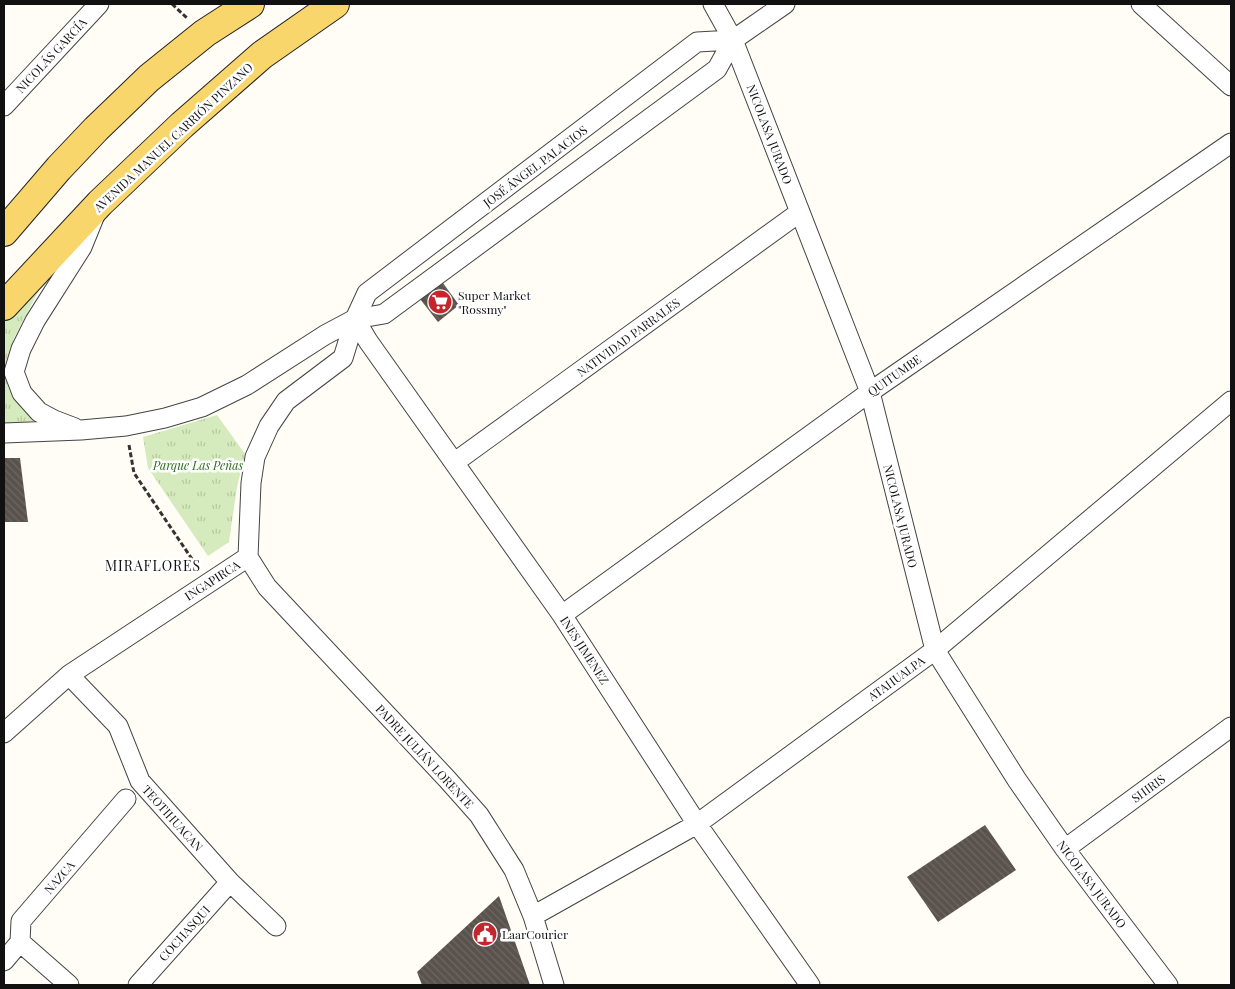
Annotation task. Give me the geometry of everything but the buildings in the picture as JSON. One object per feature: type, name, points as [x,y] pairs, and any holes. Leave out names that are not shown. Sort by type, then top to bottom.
[{"type":"main road","points":[[4,232],[59,168],[149,78],[205,33],[250,4]]},
{"type":"main road","name":"AVENIDA MANUEL CARRIÓN PINZANO","points":[[4,306],[100,203],[182,125],[262,55],[336,4]]},
{"type":"street","name":"NICOLÁS GARCÍA","points":[[4,106],[99,4]]},
{"type":"street","name":"NICOLASA JURADO","points":[[712,4],[733,40],[870,392],[935,650],[1017,780],[1065,849],[1168,985]]},
{"type":"street","points":[[4,433],[126,426],[165,418],[202,407],[247,385],[325,334],[355,319],[384,314],[717,69],[733,40],[785,4]]},
{"type":"street","points":[[1141,4],[1231,86]]},
{"type":"street","name":"JOSÉ ÁNGEL PALACIOS","points":[[355,319],[367,293],[697,42],[733,40]]},
{"type":"street","name":"QUITUMBE","points":[[562,614],[870,392],[1231,143]]},
{"type":"street","points":[[80,430],[39,412],[22,393],[14,372],[21,349],[35,321],[82,247],[100,203]]},
{"type":"street","name":"NATIVIDAD PARRALES","points":[[455,462],[800,212]]},
{"type":"street","name":"INES JIMENEZ","points":[[355,319],[368,341],[562,614],[697,824],[810,985]]},
{"type":"street","name":"INGAPIRCA","points":[[4,733],[69,674],[248,557],[251,483],[256,457],[269,426],[286,401],[342,358],[355,319]]},
{"type":"street","name":"ATAHUALPA","points":[[533,916],[697,824],[935,650],[1231,401]]},
{"type":"street","name":"PADRE JULIÁN LORENTE","points":[[248,557],[267,587],[447,779],[479,816],[514,870],[533,916],[554,985]]},
{"type":"street","name":"TEOTIHUACAN","points":[[69,674],[118,726],[140,781],[230,882],[276,926]]},
{"type":"street","name":"SHIRIS","points":[[1065,849],[1231,726]]},
{"type":"street","name":"NAZCA","points":[[20,942],[21,921],[126,798]]},
{"type":"street","name":"COCHASQUI","points":[[138,985],[230,882]]},
{"type":"street","points":[[4,961],[20,942],[69,985]]},
{"type":"path","points":[[126,426],[134,473],[208,583]]},
{"type":"green space","points":[[49,271],[14,338],[6,370],[15,400],[40,425],[4,425],[4,322]]},
{"type":"green space","name":"Parque Las Peñas","points":[[217,415],[245,454],[237,487],[229,542],[208,556],[148,468],[143,437]]},
{"type":"place","name":"Super Market \"Rossmy\"","points":[[440,302]]},
{"type":"place","name":"LaarCourier","points":[[485,934]]},
{"type":"district","name":"MIRAFLORES","points":[[153,565]]}]
